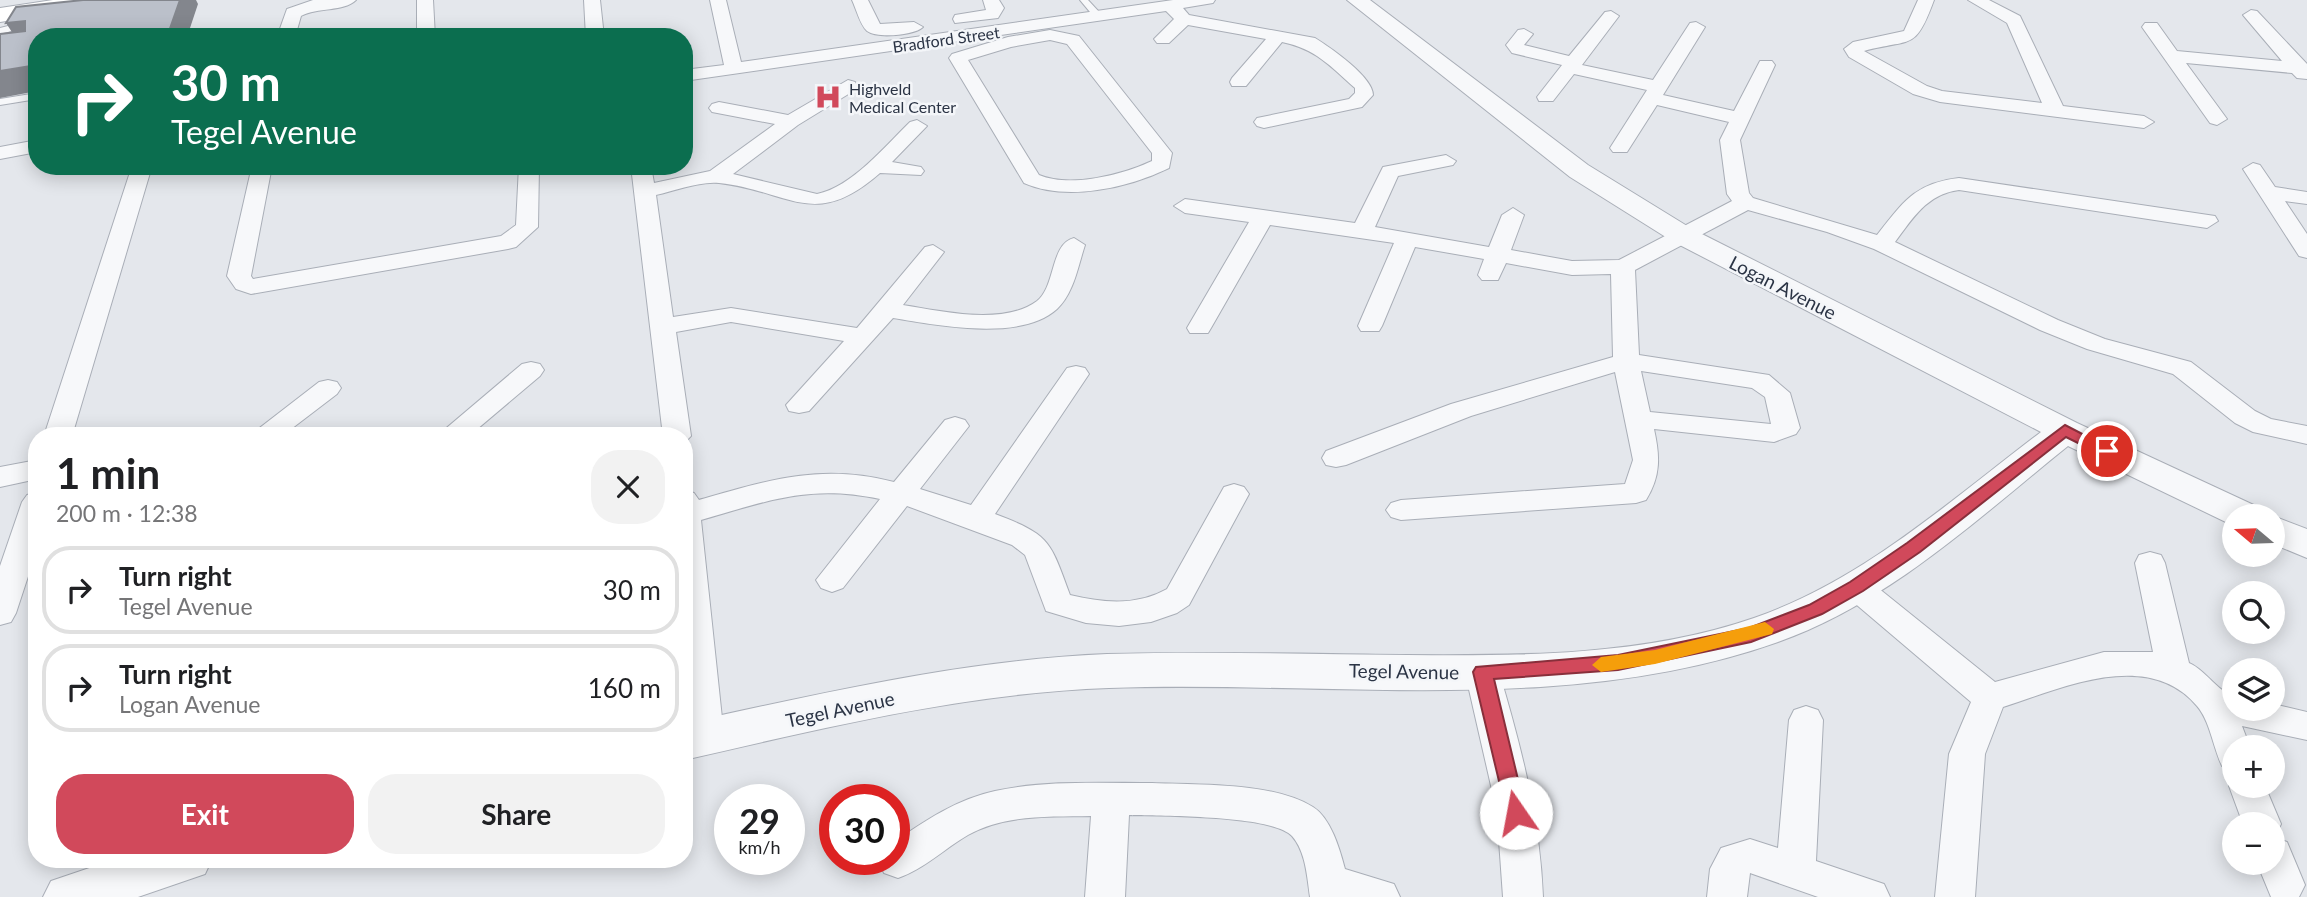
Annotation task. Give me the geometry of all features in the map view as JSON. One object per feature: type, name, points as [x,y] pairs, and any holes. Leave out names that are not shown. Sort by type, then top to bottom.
[{"type":"main road","points":[[0,2],[19,0]]},
{"type":"main road","points":[[0,15],[100,4]]},
{"type":"street","points":[[289,28],[293,13],[306,6],[348,0]]},
{"type":"street","points":[[425,0],[426,28]]},
{"type":"street","points":[[592,0],[594,28]]},
{"type":"street","points":[[718,0],[734,69]]},
{"type":"street","points":[[860,0],[873,27],[878,29],[950,33],[992,14],[996,8],[991,0]]},
{"type":"street","name":"Bradford Street","points":[[693,75],[950,33],[1098,16],[1177,13],[1207,0]]},
{"type":"street","name":"Logan Avenue","points":[[1357,0],[1579,171],[1682,235],[2065,430],[2222,505]]},
{"type":"street","points":[[1926,0],[1910,35],[1858,46],[1853,50],[1854,53],[1929,93],[2144,122]]},
{"type":"street","points":[[1976,0],[2014,20],[2055,110]]},
{"type":"street","points":[[1163,39],[1177,13],[1236,29],[1309,42],[1324,51],[1364,87],[1364,95],[1344,106],[1264,122]]},
{"type":"street","points":[[1236,29],[1251,15]]},
{"type":"street","points":[[2251,15],[2304,72]]},
{"type":"street","points":[[1546,97],[1611,16]]},
{"type":"street","points":[[1620,148],[1696,27]]},
{"type":"street","points":[[2151,27],[2217,119]]},
{"type":"street","points":[[950,33],[958,58],[1031,179],[1039,184],[1082,183],[1143,173],[1162,164],[1162,153],[1069,38],[1050,36],[1008,42],[958,58]]},
{"type":"street","points":[[1524,34],[1515,45],[1518,50],[1739,118]]},
{"type":"street","points":[[1239,82],[1278,36]]},
{"type":"street","points":[[693,59],[729,47]]},
{"type":"street","points":[[2173,56],[2304,72]]},
{"type":"street","points":[[1766,65],[1732,130],[1731,149],[1738,194],[1745,203],[1825,224],[1882,244],[2049,325],[2096,344],[2182,368],[2245,417],[2263,426],[2307,435]]},
{"type":"street","points":[[717,176],[791,121],[848,86]]},
{"type":"street","points":[[719,108],[791,121]]},
{"type":"street","points":[[645,191],[717,176],[822,200],[842,192],[917,125]]},
{"type":"street","points":[[0,153],[28,148]]},
{"type":"street","points":[[1362,232],[1390,171],[1446,161]]},
{"type":"street","points":[[873,166],[914,171]]},
{"type":"street","points":[[2253,169],[2307,251]]},
{"type":"street","points":[[61,427],[139,175]]},
{"type":"street","points":[[260,175],[239,276],[243,284],[251,288],[509,242],[527,227],[529,175]]},
{"type":"street","points":[[642,175],[676,427]]},
{"type":"street","points":[[1882,244],[1919,195],[1944,183],[1978,185],[2207,221]]},
{"type":"street","points":[[2266,192],[2307,198]]},
{"type":"street","points":[[1185,206],[1407,239],[1493,265],[1572,268],[1623,267],[1745,203]]},
{"type":"street","points":[[1493,265],[1513,215]]},
{"type":"street","points":[[1199,328],[1263,217]]},
{"type":"street","points":[[1370,326],[1407,239]]},
{"type":"street","points":[[887,310],[968,321],[1024,316],[1036,312],[1052,298],[1074,246]]},
{"type":"street","points":[[799,405],[887,310],[933,252]]},
{"type":"street","points":[[1401,510],[1636,493],[1647,460],[1626,361],[1623,267]]},
{"type":"street","points":[[664,326],[731,316],[861,336]]},
{"type":"street","points":[[1336,458],[1461,410],[1626,361],[1760,382],[1777,393],[1786,428],[1773,433],[1638,419]]},
{"type":"street","points":[[462,427],[531,370]]},
{"type":"street","points":[[976,520],[1076,374]]},
{"type":"street","points":[[275,427],[328,388]]},
{"type":"street","points":[[832,580],[955,426]]},
{"type":"street","name":"Tegel Avenue","points":[[695,740],[928,691],[1034,675],[1194,670],[1482,672],[1559,669],[1655,657],[1751,634],[1815,610],[1856,587],[1913,548],[2065,430]]},
{"type":"street","points":[[0,477],[28,471]]},
{"type":"street","points":[[693,505],[809,482],[837,482],[901,495],[1023,537],[1038,550],[1057,603],[1095,613],[1124,613],[1170,604],[1178,597],[1234,494]]},
{"type":"street","points":[[0,613],[28,529]]},
{"type":"street","points":[[2286,535],[2307,544]]},
{"type":"street","points":[[2150,563],[2174,670]]},
{"type":"street","points":[[1856,587],[1990,698]]},
{"type":"street","points":[[1990,698],[2124,661],[2140,661],[2174,670],[2197,685],[2216,706],[2227,735]]},
{"type":"street","points":[[1482,672],[1496,720],[1520,836],[1523,897]]},
{"type":"street","points":[[693,693],[695,740]]},
{"type":"street","points":[[1955,897],[1967,754],[1990,698]]},
{"type":"street","points":[[2216,706],[2307,726]]},
{"type":"street","points":[[1796,869],[1806,720]]},
{"type":"street","points":[[910,853],[959,820],[998,806],[1111,800],[1181,800],[1269,807],[1300,819],[1316,839],[1329,890],[1380,897]]},
{"type":"street","points":[[1105,897],[1111,800]]},
{"type":"street","points":[[1727,897],[1729,869],[1740,856],[1757,857],[1796,869],[1870,897]]},
{"type":"street","points":[[68,897],[160,868]]},
{"type":"lane","points":[[1084,0],[1098,16]]},
{"type":"lane","points":[[0,31],[40,23]]},
{"type":"lane","points":[[0,102],[28,97]]},
{"type":"building","points":[[83,0],[180,0],[170,28],[28,28],[28,66],[0,71],[0,34],[25,31],[25,21],[6,23],[16,7]]},
{"type":"slow traffic","points":[[1601,665],[1655,657],[1765,629]]},
{"type":"place","name":"Highveld Medical Center","points":[[828,97]]},
{"type":"route","points":[[1516,813],[1496,720],[1482,672],[1618,663],[1751,634],[1815,610],[1856,587],[1913,548],[2065,430],[2107,451]]}]
